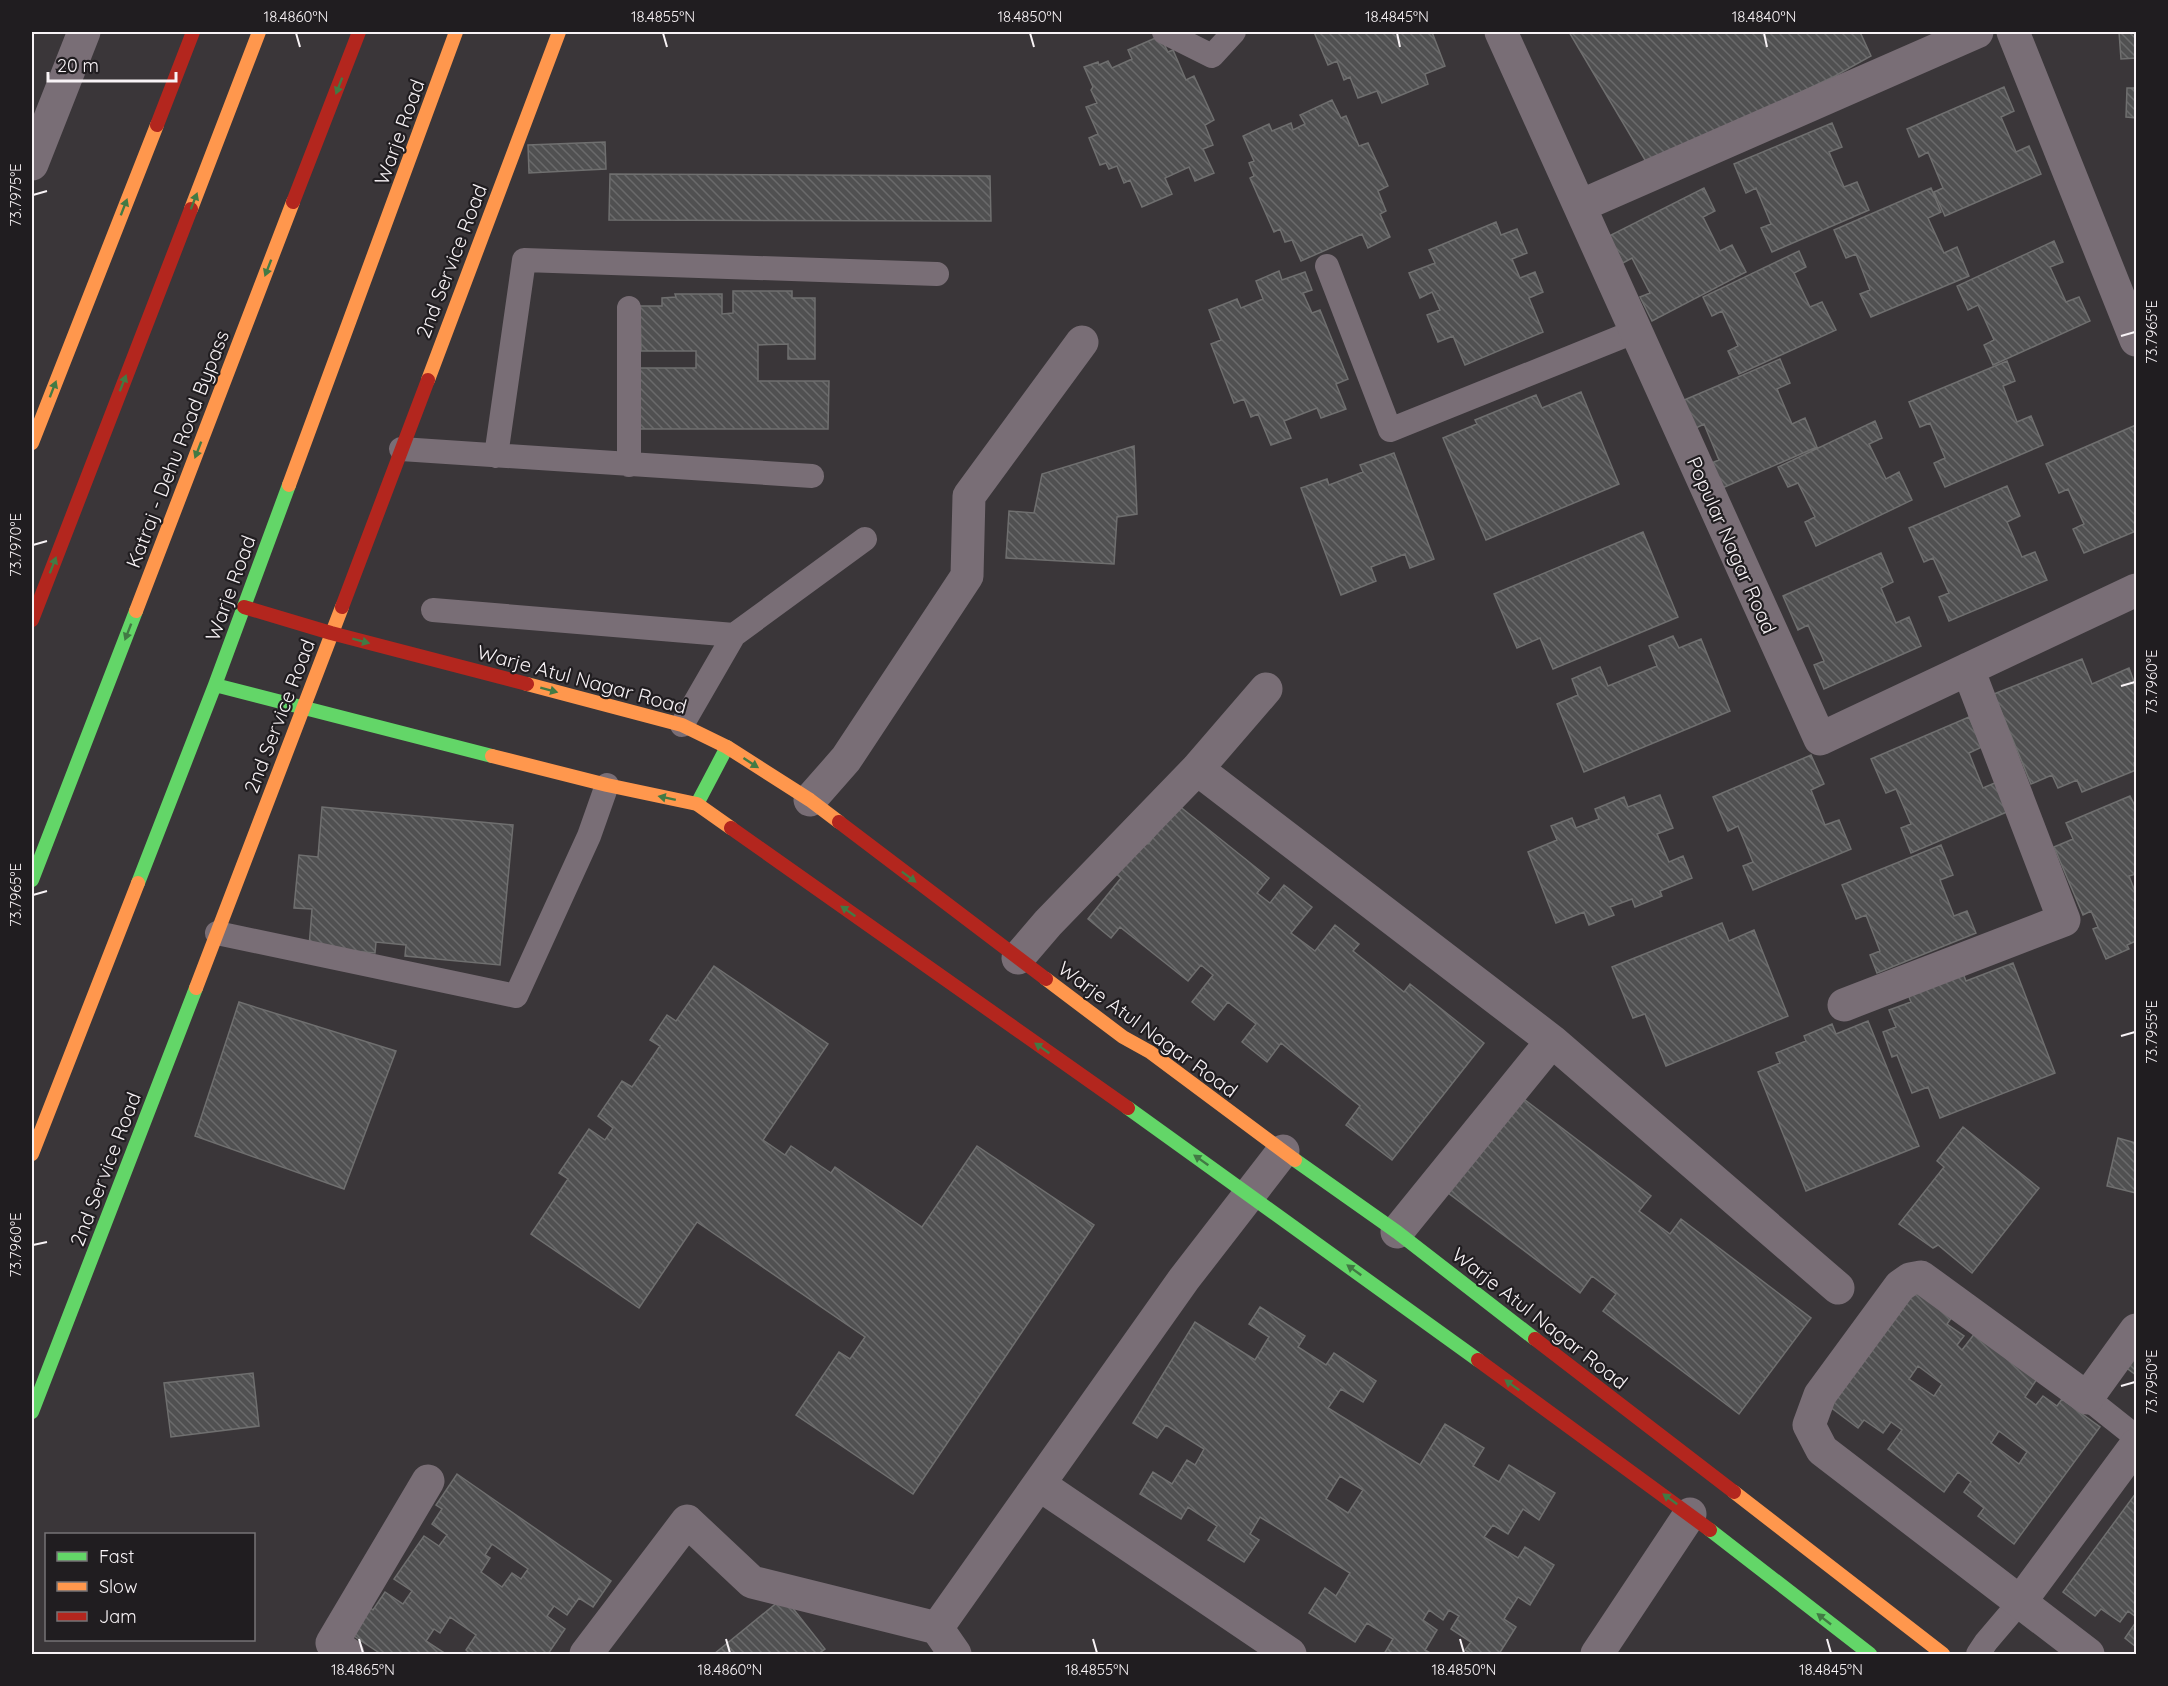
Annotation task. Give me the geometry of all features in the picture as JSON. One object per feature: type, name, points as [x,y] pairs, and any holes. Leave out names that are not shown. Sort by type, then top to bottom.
[{"type":"main road","points":[[32,443],[193,32]]},
{"type":"main road","points":[[32,620],[259,32]]},
{"type":"main road","name":"Katraj - Dehu Road Bypass","points":[[32,880],[359,32]]},
{"type":"main road","name":"Warje Road","points":[[32,1154],[215,685],[456,32]]},
{"type":"main road","name":"2nd Service Road","points":[[32,1412],[305,707],[559,32]]},
{"type":"main road","name":"Warje Atul Nagar Road","points":[[244,607],[331,633],[682,725],[727,747],[810,800],[1123,1037],[1150,1053],[1397,1232],[1943,1654]]},
{"type":"main road","points":[[215,685],[608,785],[697,804],[1249,1194],[1690,1514],[1870,1654]]},
{"type":"main road","points":[[697,804],[727,747]]},
{"type":"street","points":[[32,164],[84,32]]},
{"type":"street","name":"Popular Nagar Road","points":[[1501,32],[1820,739],[2136,590]]},
{"type":"street","points":[[1580,206],[1977,32]]},
{"type":"street","points":[[2013,32],[2136,340]]},
{"type":"street","points":[[810,800],[846,759],[968,576],[969,496],[1082,342]]},
{"type":"street","points":[[1844,1005],[2064,920],[1968,669]]},
{"type":"street","points":[[1018,958],[1048,923],[1197,769],[1266,689]]},
{"type":"street","points":[[1197,769],[1552,1041],[1838,1288]]},
{"type":"street","points":[[1397,1232],[1552,1041]]},
{"type":"street","points":[[937,1628],[1185,1279],[1283,1151]]},
{"type":"street","points":[[2088,1654],[1822,1450],[1809,1425],[1820,1395],[1900,1286],[1910,1280],[1921,1277],[2087,1398],[2136,1330]]},
{"type":"street","points":[[2020,1602],[2136,1445]]},
{"type":"street","points":[[348,1654],[332,1643],[428,1480]]},
{"type":"street","points":[[1040,1485],[1290,1654]]},
{"type":"street","points":[[1597,1654],[1690,1514]]},
{"type":"street","points":[[586,1654],[687,1521],[752,1582],[937,1628],[955,1654]]},
{"type":"lane","points":[[1164,32],[1212,56],[1234,32]]},
{"type":"lane","points":[[496,456],[524,260],[936,274]]},
{"type":"lane","points":[[1327,266],[1390,430],[1636,331]]},
{"type":"lane","points":[[629,308],[629,465]]},
{"type":"lane","points":[[401,449],[812,476]]},
{"type":"lane","points":[[682,725],[734,635],[865,539]]},
{"type":"lane","points":[[433,610],[734,635]]},
{"type":"lane","points":[[217,933],[516,996],[589,836],[608,785]]},
{"type":"lane","points":[[2087,1398],[2136,1437]]},
{"type":"lane","points":[[1978,1654],[2020,1602]]},
{"type":"building","points":[[1314,32],[1432,32],[1445,66],[1425,74],[1428,84],[1382,103],[1377,91],[1358,98],[1350,77],[1344,80],[1337,61],[1328,65]]},
{"type":"building","points":[[1569,32],[1860,32],[1871,56],[1835,76],[1648,165]]},
{"type":"building","points":[[2119,32],[2136,32],[2136,58],[2121,59]]},
{"type":"building","points":[[1160,36],[1168,52],[1173,50],[1186,80],[1194,76],[1214,120],[1205,125],[1213,145],[1203,149],[1214,173],[1195,181],[1189,167],[1165,178],[1172,194],[1142,207],[1130,180],[1124,183],[1117,166],[1109,169],[1106,163],[1100,165],[1089,138],[1098,134],[1086,107],[1097,103],[1084,67],[1108,61],[1112,68],[1132,59],[1128,50]]},
{"type":"building","points":[[2004,87],[2014,111],[2001,117],[2016,152],[2029,146],[2041,174],[1945,216],[1934,192],[1943,188],[1928,152],[1919,157],[1907,129]]},
{"type":"building","points":[[2127,88],[2136,88],[2136,118],[2126,117]]},
{"type":"building","points":[[1332,100],[1341,118],[1346,116],[1359,146],[1368,143],[1388,186],[1378,191],[1386,211],[1380,214],[1390,237],[1368,248],[1362,234],[1301,261],[1292,240],[1285,242],[1280,229],[1274,232],[1250,178],[1254,176],[1249,163],[1254,161],[1243,136],[1269,124],[1272,131],[1291,123],[1293,130],[1305,124],[1300,115]]},
{"type":"building","points":[[1832,123],[1842,147],[1829,152],[1844,187],[1857,182],[1869,210],[1772,252],[1761,228],[1771,224],[1756,188],[1746,193],[1734,164]]},
{"type":"building","points":[[605,142],[606,169],[529,173],[528,145]]},
{"type":"building","points":[[610,174],[990,176],[991,221],[609,220]]},
{"type":"building","points":[[1704,188],[1715,211],[1703,217],[1720,251],[1732,245],[1746,272],[1652,321],[1640,297],[1650,293],[1632,258],[1623,263],[1609,236]]},
{"type":"building","points":[[1931,188],[1941,212],[1928,218],[1944,253],[1957,247],[1969,276],[1871,317],[1860,294],[1870,290],[1856,254],[1846,258],[1834,230]]},
{"type":"building","points":[[1496,222],[1501,235],[1517,229],[1527,253],[1512,259],[1520,278],[1535,272],[1543,292],[1529,298],[1543,332],[1465,365],[1453,336],[1438,342],[1427,315],[1440,310],[1432,292],[1420,298],[1409,273],[1435,263],[1429,250]]},
{"type":"building","points":[[2054,241],[2063,262],[2050,267],[2066,302],[2079,297],[2090,321],[1993,365],[1984,345],[1994,340],[1978,305],[1968,310],[1957,286]]},
{"type":"building","points":[[1799,251],[1806,267],[1794,273],[1810,307],[1822,302],[1836,330],[1739,374],[1728,351],[1738,346],[1722,311],[1712,316],[1703,297]]},
{"type":"building","points":[[1279,271],[1282,280],[1305,272],[1312,290],[1303,293],[1312,313],[1320,310],[1348,379],[1336,384],[1346,409],[1321,418],[1317,408],[1284,421],[1291,438],[1271,445],[1258,414],[1251,417],[1244,399],[1234,403],[1211,344],[1221,340],[1209,310],[1237,299],[1241,308],[1263,299],[1256,281]]},
{"type":"building","points":[[733,291],[792,291],[792,298],[815,298],[815,359],[788,359],[788,344],[758,345],[758,381],[829,381],[828,429],[640,429],[640,368],[696,368],[696,351],[641,351],[640,306],[662,306],[662,298],[676,297],[675,294],[722,294],[722,314],[733,313]]},
{"type":"building","points":[[1780,359],[1790,383],[1777,389],[1792,424],[1805,418],[1817,447],[1720,489],[1709,464],[1719,460],[1704,424],[1694,429],[1682,401]]},
{"type":"building","points":[[2007,361],[2015,381],[2003,386],[2017,422],[2031,416],[2043,445],[1945,487],[1934,463],[1945,458],[1930,423],[1920,427],[1909,402]]},
{"type":"building","points":[[1581,392],[1619,484],[1486,540],[1443,438],[1477,424],[1475,420],[1536,395],[1542,408]]},
{"type":"building","points":[[1875,421],[1882,438],[1869,444],[1886,479],[1899,472],[1912,500],[1816,546],[1805,522],[1815,517],[1798,483],[1788,487],[1778,467]]},
{"type":"building","points":[[2136,425],[2136,531],[2084,553],[2073,529],[2084,524],[2068,489],[2059,493],[2046,464]]},
{"type":"building","points":[[1134,446],[1137,514],[1117,517],[1114,564],[1006,558],[1009,511],[1034,513],[1042,474]]},
{"type":"building","points":[[1394,453],[1434,559],[1410,568],[1405,554],[1371,567],[1376,581],[1341,595],[1301,488],[1327,479],[1329,485],[1363,472],[1360,465]]},
{"type":"building","points":[[2007,486],[2020,516],[2007,522],[2022,557],[2035,552],[2047,580],[1949,621],[1939,597],[1949,593],[1933,558],[1924,562],[1909,528]]},
{"type":"building","points":[[1643,532],[1678,617],[1553,669],[1540,638],[1517,648],[1494,594]]},
{"type":"building","points":[[1881,553],[1893,582],[1881,588],[1896,623],[1909,617],[1921,646],[1824,689],[1814,665],[1824,661],[1808,625],[1798,630],[1783,596]]},
{"type":"building","points":[[1673,636],[1679,648],[1701,639],[1730,711],[1584,772],[1557,704],[1578,695],[1572,679],[1600,667],[1608,686],[1657,666],[1649,646]]},
{"type":"building","points":[[2082,659],[2092,684],[2129,668],[2136,687],[2136,762],[2134,763],[2136,770],[2082,792],[2077,780],[2058,788],[2052,775],[2031,784],[1994,694]]},
{"type":"building","points":[[1969,717],[1982,747],[1969,753],[1983,788],[1997,782],[2009,811],[1911,853],[1901,828],[1911,824],[1896,789],[1886,793],[1871,759]]},
{"type":"building","points":[[1811,755],[1824,784],[1811,790],[1825,825],[1839,820],[1851,849],[1753,890],[1743,866],[1753,862],[1738,826],[1728,831],[1713,797]]},
{"type":"building","points":[[1660,795],[1673,828],[1657,834],[1669,862],[1683,856],[1692,878],[1660,891],[1662,896],[1635,907],[1632,899],[1610,907],[1614,915],[1589,925],[1584,912],[1556,923],[1528,852],[1557,840],[1551,826],[1572,818],[1576,828],[1599,819],[1595,809],[1624,797],[1628,807]]},
{"type":"building","points":[[2130,796],[2136,808],[2136,874],[2129,876],[2136,894],[2136,941],[2127,945],[2129,949],[2106,959],[2093,929],[2098,927],[2091,911],[2083,915],[2054,847],[2073,839],[2066,823]]},
{"type":"building","points":[[1178,805],[1269,878],[1257,893],[1270,903],[1284,885],[1312,907],[1291,933],[1315,951],[1335,925],[1359,944],[1353,951],[1404,992],[1410,984],[1484,1043],[1392,1160],[1346,1125],[1360,1106],[1281,1043],[1267,1062],[1242,1042],[1256,1024],[1228,1002],[1214,1020],[1192,1002],[1213,975],[1201,965],[1188,981],[1120,927],[1111,938],[1088,919],[1121,878],[1113,871],[1139,837],[1148,844]]},
{"type":"building","points":[[322,807],[513,825],[500,965],[405,956],[406,945],[376,942],[375,953],[309,947],[312,909],[294,908],[299,855],[318,857]]},
{"type":"building","points":[[1941,845],[1953,875],[1940,880],[1954,916],[1967,911],[1976,933],[1877,973],[1870,955],[1880,951],[1866,915],[1856,919],[1842,885]]},
{"type":"building","points":[[1722,923],[1729,941],[1754,930],[1788,1016],[1666,1066],[1645,1014],[1633,1018],[1612,967]]},
{"type":"building","points":[[2013,963],[2055,1073],[1940,1118],[1928,1087],[1912,1093],[1897,1055],[1892,1057],[1883,1032],[1896,1027],[1889,1010],[1911,1002],[1907,992],[1962,971],[1966,981]]},
{"type":"building","points":[[714,966],[828,1044],[763,1140],[785,1155],[791,1146],[831,1173],[835,1167],[922,1227],[977,1146],[1094,1225],[913,1494],[796,1415],[839,1352],[850,1359],[865,1337],[697,1222],[639,1308],[531,1234],[568,1179],[559,1173],[589,1129],[605,1140],[613,1128],[598,1116],[622,1081],[632,1087],[660,1046],[650,1040],[667,1015],[676,1021]]},
{"type":"building","points":[[239,1002],[396,1051],[344,1189],[195,1136]]},
{"type":"building","points":[[1868,1021],[1919,1146],[1806,1191],[1758,1072],[1780,1063],[1776,1053],[1806,1041],[1804,1036],[1832,1024],[1836,1034]]},
{"type":"building","points":[[1516,1093],[1651,1196],[1639,1211],[1670,1234],[1681,1219],[1811,1318],[1739,1414],[1603,1311],[1616,1294],[1592,1276],[1580,1293],[1443,1189]]},
{"type":"building","points":[[1963,1127],[2039,1188],[1972,1273],[1938,1245],[1933,1248],[1899,1224],[1944,1167],[1937,1161]]},
{"type":"building","points":[[2118,1138],[2136,1143],[2136,1193],[2107,1186]]},
{"type":"building","points":[[1911,1286],[1952,1317],[1947,1324],[1964,1336],[1957,1345],[1962,1350],[1975,1333],[2037,1379],[2025,1397],[2036,1405],[2043,1396],[2057,1406],[2062,1399],[2100,1427],[2014,1544],[1978,1516],[1984,1508],[1964,1492],[1971,1482],[1958,1472],[1944,1492],[1888,1449],[1902,1430],[1891,1422],[1883,1433],[1864,1420],[1858,1428],[1825,1403]],"holes":[[[1918,1366],[1942,1384],[1934,1396],[1909,1379]],[[1999,1431],[2027,1452],[2019,1464],[1991,1443]]]},
{"type":"building","points":[[1260,1307],[1305,1336],[1298,1347],[1326,1365],[1334,1353],[1376,1381],[1363,1402],[1341,1389],[1328,1408],[1420,1465],[1445,1424],[1484,1448],[1473,1466],[1499,1482],[1509,1465],[1555,1493],[1539,1520],[1523,1509],[1508,1534],[1493,1525],[1484,1537],[1518,1558],[1525,1547],[1554,1565],[1530,1605],[1518,1597],[1504,1619],[1516,1627],[1499,1654],[1472,1654],[1465,1650],[1471,1642],[1451,1629],[1459,1616],[1449,1610],[1443,1620],[1429,1610],[1423,1620],[1437,1630],[1425,1650],[1432,1654],[1384,1654],[1393,1639],[1367,1623],[1355,1642],[1309,1613],[1325,1588],[1336,1596],[1350,1573],[1260,1517],[1250,1534],[1259,1540],[1244,1562],[1208,1540],[1217,1526],[1188,1507],[1181,1519],[1140,1494],[1153,1472],[1172,1484],[1187,1460],[1195,1465],[1204,1449],[1166,1425],[1157,1438],[1133,1423],[1195,1322],[1255,1360],[1269,1337],[1249,1324]],"holes":[[[1340,1476],[1363,1490],[1348,1513],[1326,1499]]]},
{"type":"building","points":[[2136,1334],[2136,1375],[2117,1361]]},
{"type":"building","points":[[253,1373],[259,1426],[171,1437],[164,1383]]},
{"type":"building","points":[[457,1474],[611,1581],[593,1607],[579,1598],[567,1615],[554,1606],[547,1616],[565,1629],[548,1654],[470,1654],[466,1650],[476,1635],[450,1617],[440,1633],[434,1629],[426,1641],[446,1654],[381,1654],[348,1632],[367,1605],[373,1610],[385,1592],[403,1604],[412,1591],[394,1579],[424,1536],[439,1546],[447,1535],[432,1524],[442,1509],[436,1505]],"holes":[[[492,1544],[528,1569],[521,1579],[512,1573],[502,1587],[481,1572],[490,1558],[485,1555]]]},
{"type":"building","points":[[2136,1493],[2136,1617],[2128,1611],[2120,1622],[2101,1609],[2095,1616],[2063,1592]]},
{"type":"building","points":[[784,1597],[825,1649],[818,1654],[714,1654]]},
{"type":"building","points":[[2136,1622],[2136,1647],[2125,1638]]},
{"type":"traffic: fast","points":[[138,883],[289,485]]},
{"type":"traffic: fast","points":[[32,880],[136,611]]},
{"type":"traffic: fast","points":[[215,685],[492,756]]},
{"type":"traffic: fast","points":[[697,804],[727,747]]},
{"type":"traffic: fast","points":[[32,1412],[196,988]]},
{"type":"traffic: fast","points":[[1128,1108],[1478,1360]]},
{"type":"traffic: fast","points":[[1295,1160],[1397,1232],[1535,1339]]},
{"type":"traffic: fast","points":[[1710,1530],[1870,1654]]},
{"type":"traffic: slow","points":[[191,209],[259,32]]},
{"type":"traffic: slow","points":[[289,485],[456,32]]},
{"type":"traffic: slow","points":[[428,380],[559,32]]},
{"type":"traffic: slow","points":[[32,443],[157,125]]},
{"type":"traffic: slow","points":[[136,611],[293,202]]},
{"type":"traffic: slow","points":[[196,988],[342,607]]},
{"type":"traffic: slow","points":[[527,684],[682,725],[727,747],[810,800],[839,822]]},
{"type":"traffic: slow","points":[[492,756],[607,785],[697,804],[731,828]]},
{"type":"traffic: slow","points":[[32,1154],[138,883]]},
{"type":"traffic: slow","points":[[1046,979],[1123,1037],[1150,1052],[1295,1160]]},
{"type":"traffic: slow","points":[[1734,1492],[1943,1654]]},
{"type":"traffic: jam","points":[[157,125],[193,32]]},
{"type":"traffic: jam","points":[[293,202],[359,32]]},
{"type":"traffic: jam","points":[[32,620],[191,209]]},
{"type":"traffic: jam","points":[[342,607],[428,380]]},
{"type":"traffic: jam","points":[[244,607],[331,633],[527,684]]},
{"type":"traffic: jam","points":[[839,822],[1046,979]]},
{"type":"traffic: jam","points":[[731,828],[1128,1108]]},
{"type":"traffic: jam","points":[[1535,1339],[1734,1492]]},
{"type":"traffic: jam","points":[[1478,1360],[1710,1530]]}]
